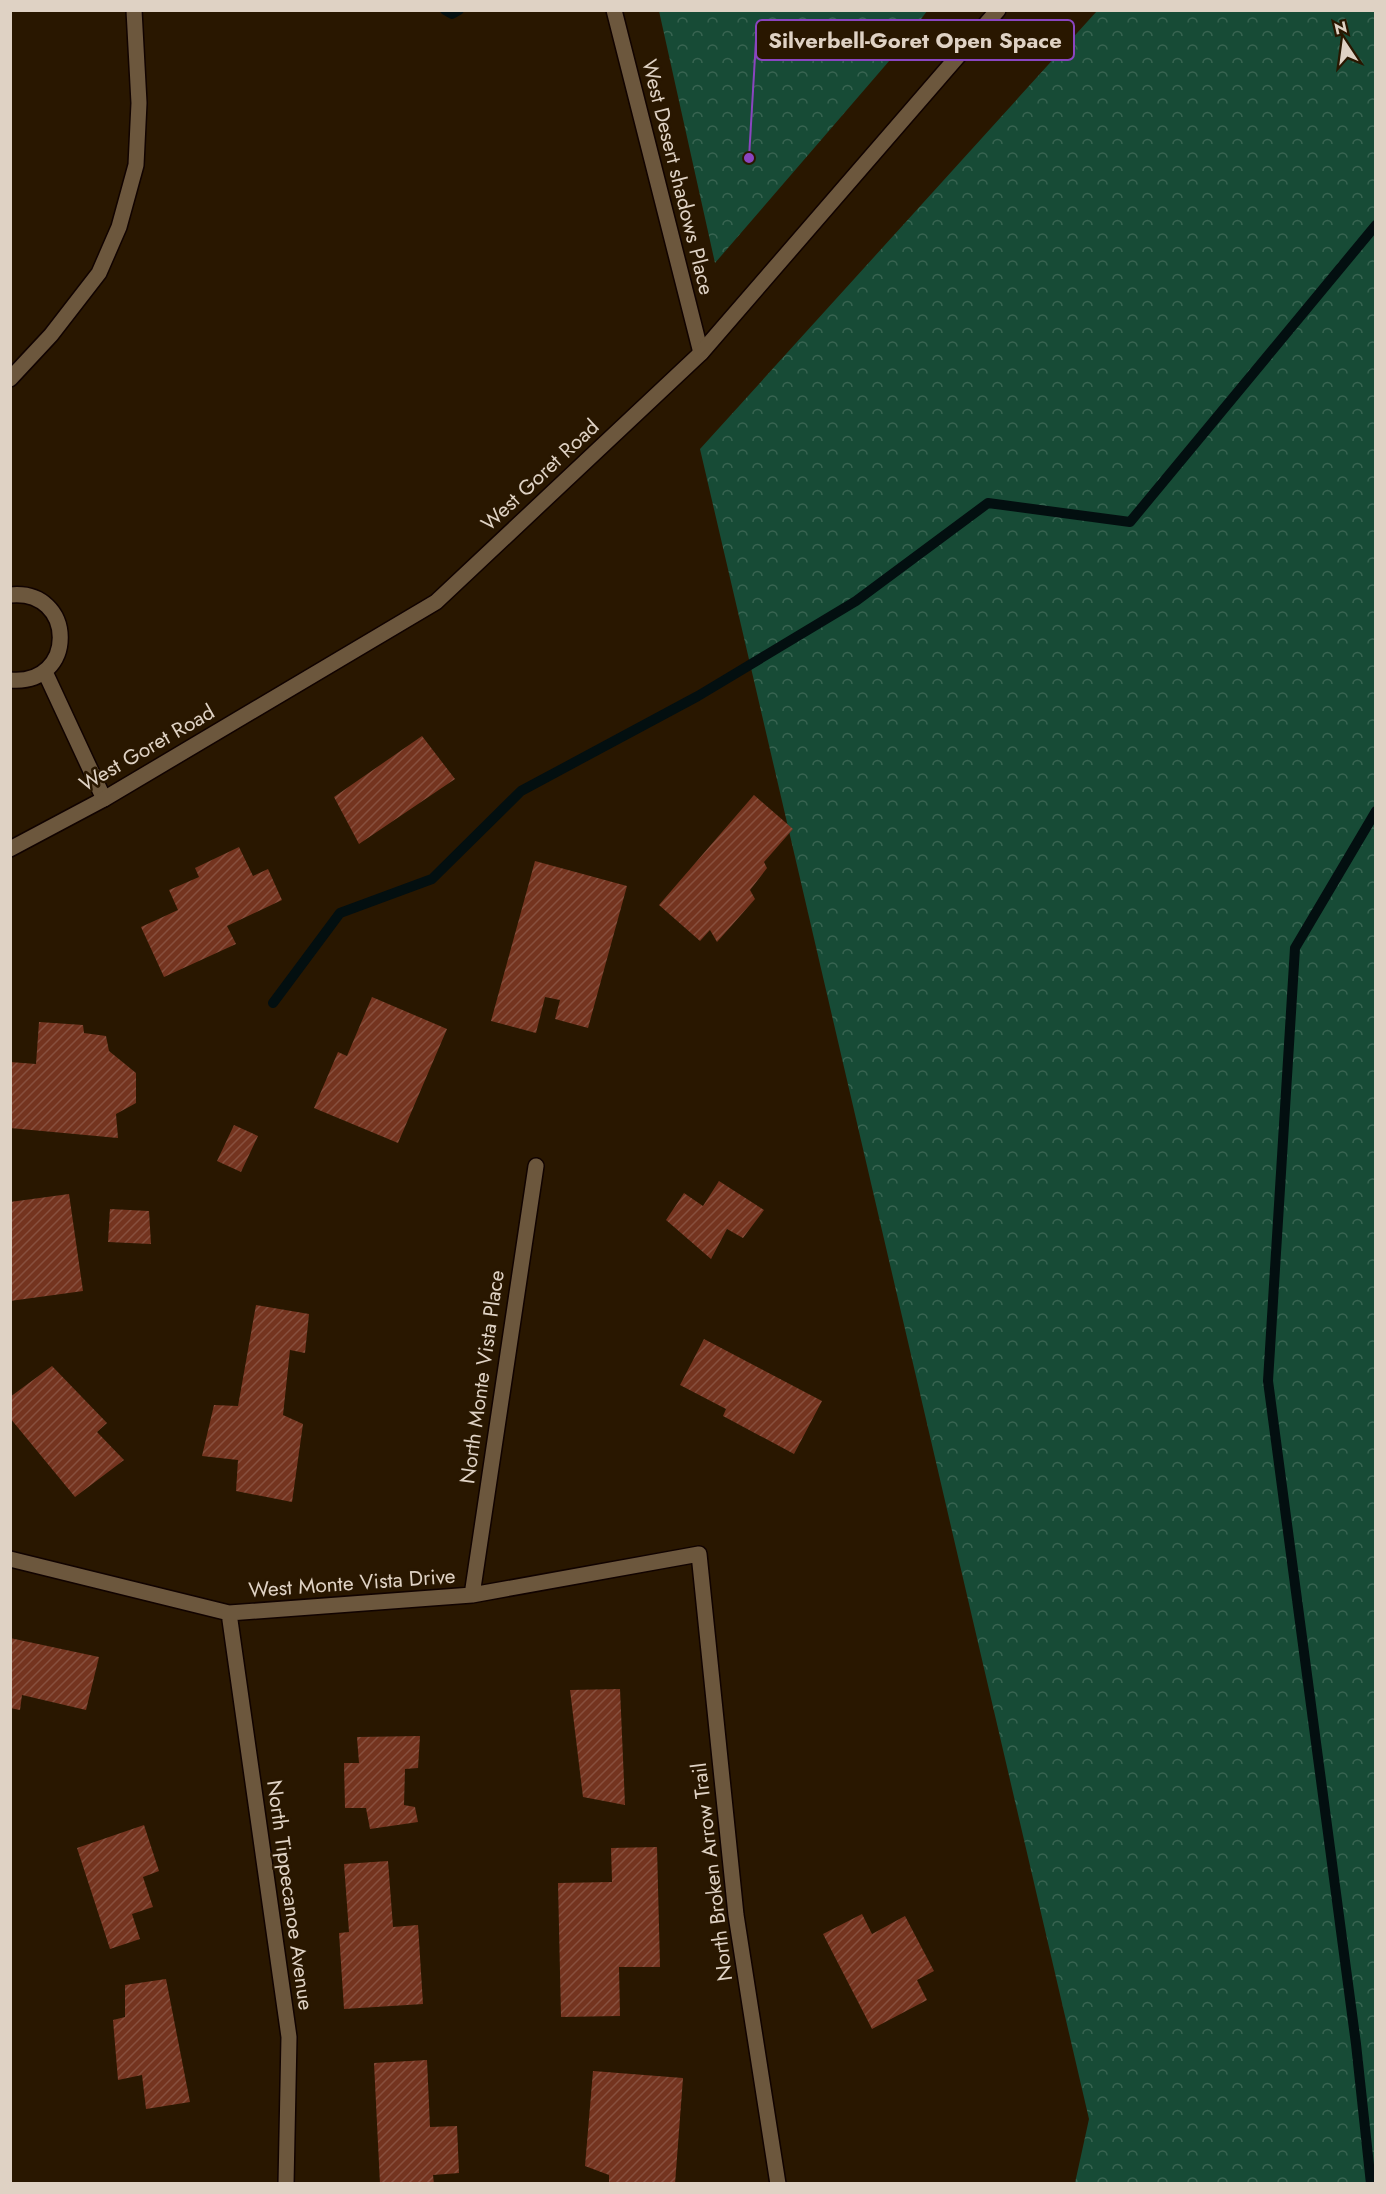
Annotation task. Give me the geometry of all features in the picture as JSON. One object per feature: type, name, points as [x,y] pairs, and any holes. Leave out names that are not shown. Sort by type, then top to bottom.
[{"type":"street","points":[[10,379],[51,335],[99,273],[119,227],[136,165],[139,103],[134,10]]},
{"type":"street","name":"West Desert shadows Place","points":[[614,10],[701,353]]},
{"type":"street","name":"West Goret Road","points":[[10,849],[104,799],[436,602],[701,353],[998,10]]},
{"type":"street","points":[[10,680],[24,681],[45,672],[60,650],[61,630],[53,612],[39,600],[24,594],[11,594]]},
{"type":"street","points":[[45,672],[104,799]]},
{"type":"street","name":"North Monte Vista Place","points":[[472,1595],[536,1166]]},
{"type":"street","name":"West Monte Vista Drive","points":[[10,1559],[229,1613],[472,1595],[699,1554]]},
{"type":"street","name":"North Broken Arrow Trail","points":[[699,1554],[736,1915],[778,2184]]},
{"type":"street","name":"North Tippecanoe Avenue","points":[[229,1613],[289,2037],[286,2184]]},
{"type":"green space","points":[[659,10],[927,11],[896,53],[715,263]]},
{"type":"green space","points":[[1097,11],[1375,11],[1375,2183],[1075,2183],[1089,2119],[700,449]]},
{"type":"building","points":[[422,736],[455,779],[359,844],[334,797]]},
{"type":"building","points":[[754,795],[793,829],[764,862],[767,868],[750,890],[755,899],[717,942],[710,930],[700,941],[659,905]]},
{"type":"building","points":[[239,847],[253,876],[268,869],[282,900],[227,926],[236,944],[164,977],[141,927],[178,910],[169,890],[199,877],[195,868]]},
{"type":"building","points":[[535,861],[627,886],[588,1028],[555,1019],[560,1000],[545,997],[536,1033],[491,1021]]},
{"type":"building","points":[[372,997],[447,1029],[398,1143],[314,1108],[338,1052],[347,1056]]},
{"type":"building","points":[[39,1022],[83,1025],[84,1033],[106,1036],[109,1051],[136,1073],[136,1103],[116,1114],[118,1138],[10,1128],[10,1062],[36,1064]]},
{"type":"building","points":[[234,1125],[258,1136],[241,1172],[217,1161]]},
{"type":"building","points":[[719,1181],[764,1210],[743,1238],[727,1229],[711,1259],[666,1220],[684,1193],[703,1206]]},
{"type":"building","points":[[69,1194],[83,1291],[10,1301],[10,1202]]},
{"type":"building","points":[[110,1209],[149,1211],[151,1244],[108,1242]]},
{"type":"building","points":[[256,1305],[309,1314],[305,1353],[290,1350],[283,1415],[303,1424],[292,1502],[236,1491],[238,1460],[202,1456],[214,1405],[238,1406]]},
{"type":"building","points":[[704,1339],[822,1401],[794,1454],[723,1416],[726,1409],[680,1385]]},
{"type":"building","points":[[52,1366],[107,1423],[97,1432],[124,1460],[75,1497],[10,1418],[10,1397]]},
{"type":"building","points":[[10,1638],[99,1657],[86,1710],[22,1695],[20,1710],[10,1708]]},
{"type":"building","points":[[620,1689],[625,1805],[583,1797],[570,1690]]},
{"type":"building","points":[[420,1736],[418,1768],[405,1769],[404,1805],[415,1807],[418,1822],[370,1829],[366,1808],[345,1808],[344,1763],[359,1763],[357,1737]]},
{"type":"building","points":[[144,1825],[159,1871],[143,1877],[153,1907],[132,1914],[140,1939],[110,1949],[77,1848]]},
{"type":"building","points":[[657,1847],[660,1967],[619,1967],[620,2016],[561,2017],[558,1883],[612,1882],[611,1848]]},
{"type":"building","points":[[388,1861],[393,1927],[418,1925],[423,2004],[344,2009],[339,1933],[349,1932],[344,1864]]},
{"type":"building","points":[[862,1914],[872,1934],[905,1916],[934,1971],[917,1980],[927,2000],[872,2029],[823,1934]]},
{"type":"building","points":[[166,1979],[190,2102],[146,2109],[142,2075],[118,2080],[113,2020],[125,2017],[125,1985]]},
{"type":"building","points":[[427,2060],[430,2127],[457,2126],[459,2173],[433,2175],[434,2184],[380,2184],[374,2063]]},
{"type":"building","points":[[593,2071],[683,2078],[675,2184],[609,2184],[609,2175],[585,2166]]},
{"type":"waterway","points":[[445,10],[452,14],[459,10]]},
{"type":"waterway","points":[[273,1003],[340,913],[432,879],[521,791],[698,696],[856,601],[988,503],[1130,522],[1376,225]]},
{"type":"waterway","points":[[1371,2184],[1356,2044],[1268,1381],[1295,948],[1376,811]]},
{"type":"place","name":"Silverbell-Goret Open Space","points":[[749,158]]}]
